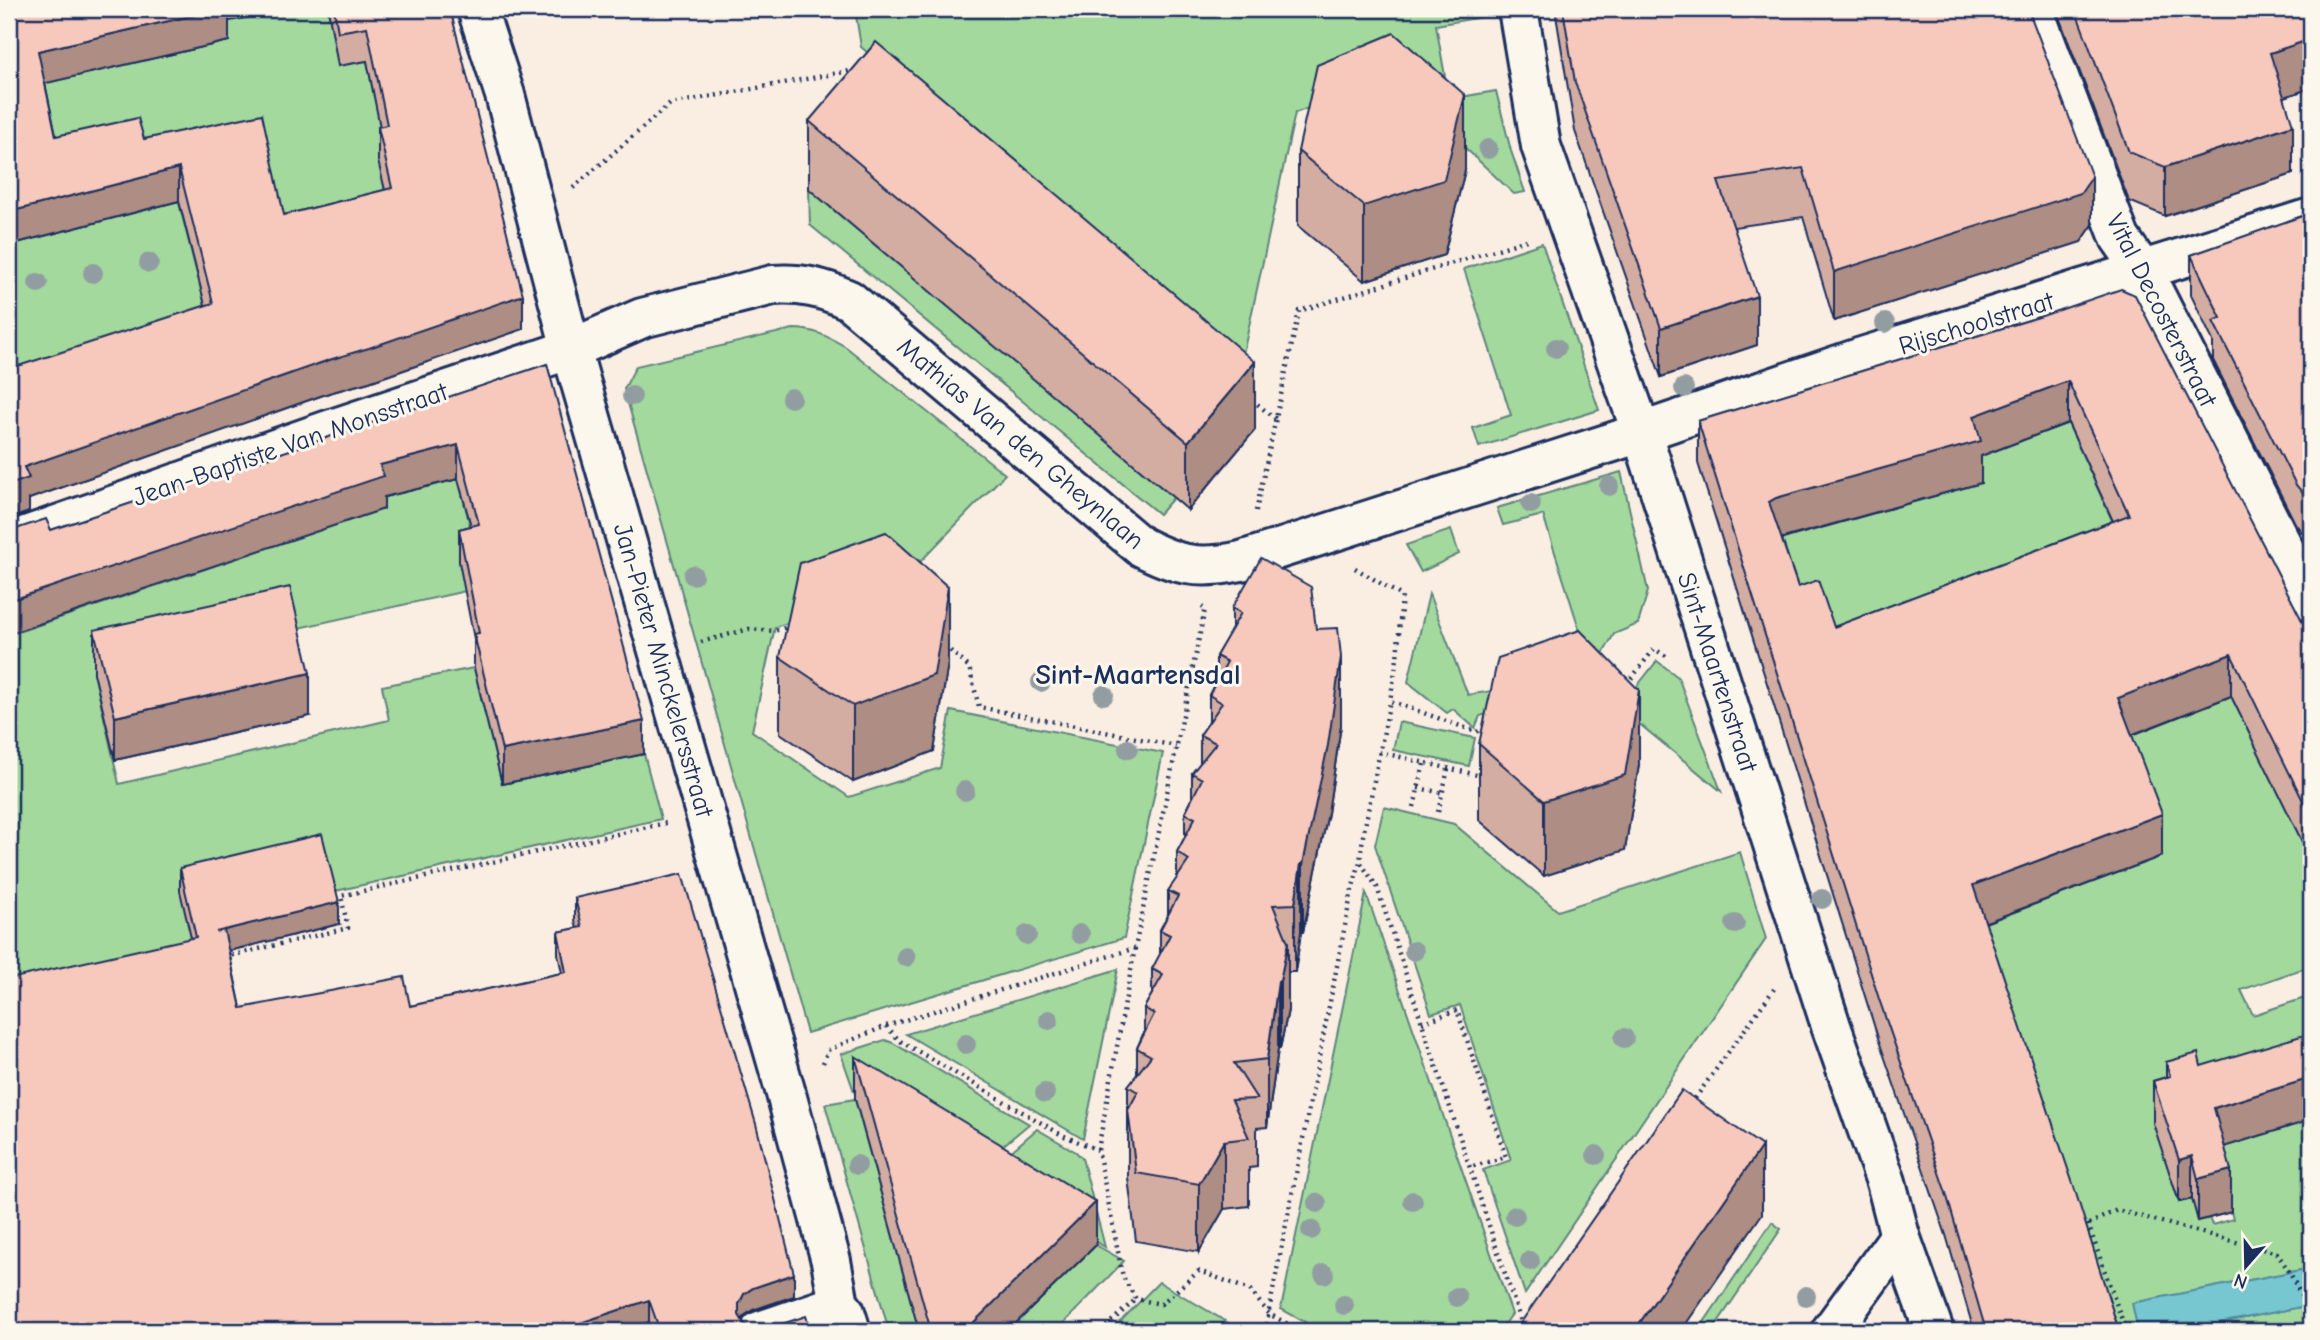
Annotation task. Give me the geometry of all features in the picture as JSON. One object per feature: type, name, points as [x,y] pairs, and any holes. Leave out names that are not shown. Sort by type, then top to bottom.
[{"type":"street","name":"Jan-Pieter Minckelersstraat","points":[[477,9],[505,95],[571,349],[785,1090],[845,1317]]},
{"type":"street","name":"Sint-Maartenstraat","points":[[1518,9],[1541,146],[1642,431],[1831,1026],[1886,1182],[1900,1236],[1934,1331]]},
{"type":"street","name":"Vital Decosterstraat","points":[[2033,9],[2120,238],[2143,271],[2311,602]]},
{"type":"street","name":"Rijschoolstraat","points":[[1642,431],[1859,358],[2311,218]]},
{"type":"street","name":"Mathias Van den Gheynlaan","points":[[571,349],[642,317],[773,285],[810,285],[828,291],[849,300],[1140,546],[1176,563],[1193,567],[1241,561],[1642,431]]},
{"type":"street","name":"Jean-Baptiste Van Monsstraat","points":[[9,542],[571,349]]},
{"type":"street","points":[[1831,1331],[1900,1236]]},
{"type":"street","points":[[760,1331],[845,1317]]},
{"type":"path","points":[[571,190],[670,104],[855,70],[866,79]]},
{"type":"path","points":[[1254,522],[1299,312],[1531,238]]},
{"type":"path","points":[[1244,393],[1276,419]]},
{"type":"path","points":[[1265,1331],[1349,904],[1360,862],[1397,659],[1402,596],[1349,565]]},
{"type":"path","points":[[1193,567],[1189,595],[1205,610],[1135,948],[1098,1150],[1123,1277],[1136,1299],[1161,1304],[1199,1271],[1250,1290],[1269,1314],[1301,1331]]},
{"type":"path","points":[[690,645],[749,629],[774,631],[799,624]]},
{"type":"path","points":[[939,641],[969,667],[979,707],[1176,746]]},
{"type":"path","points":[[1623,690],[1654,649],[1672,659]]},
{"type":"path","points":[[1390,701],[1477,732],[1496,721]]},
{"type":"path","points":[[1379,752],[1477,775]]},
{"type":"path","points":[[1414,807],[1424,763]]},
{"type":"path","points":[[1438,812],[1448,769]]},
{"type":"path","points":[[1418,788],[1443,793]]},
{"type":"path","points":[[225,957],[348,928],[341,896],[667,823]]},
{"type":"path","points":[[1360,862],[1377,887],[1524,1331]]},
{"type":"path","points":[[785,1090],[814,1084],[828,1050],[886,1026],[1135,948]]},
{"type":"path","points":[[1688,1107],[1777,984]]},
{"type":"path","points":[[1422,1023],[1457,1010],[1506,1157],[1470,1167]]},
{"type":"path","points":[[886,1026],[900,1041],[1062,1135],[1098,1150]]},
{"type":"path","points":[[2081,1226],[2117,1210],[2277,1254],[2290,1273],[2311,1315]]},
{"type":"path","points":[[2089,1224],[2126,1331]]},
{"type":"path","points":[[2090,1251],[2098,1248]]},
{"type":"path","points":[[1101,1331],[1136,1299]]},
{"type":"green space","points":[[290,9],[342,9],[367,61],[387,159],[379,161],[391,222],[284,249],[170,168],[213,337],[9,402],[9,245],[153,208],[56,170],[38,84],[229,41],[225,22]]},
{"type":"green space","points":[[855,9],[1487,9],[1488,16],[1436,25],[1449,99],[1496,91],[1511,151],[1525,192],[1514,194],[1391,78],[1295,113],[1240,368],[861,47]]},
{"type":"green space","points":[[809,189],[1174,497],[1159,514],[810,225]]},
{"type":"green space","points":[[1542,243],[1599,410],[1479,447],[1473,428],[1511,415],[1464,269]]},
{"type":"green space","points":[[793,329],[820,334],[846,347],[1005,474],[896,587],[775,627],[752,731],[849,797],[940,768],[951,711],[1163,753],[1124,938],[807,1033],[624,389],[636,366]]},
{"type":"green space","points":[[2068,423],[2129,558],[1834,669],[1770,544],[1804,532],[1974,457]]},
{"type":"green space","points":[[1621,472],[1648,591],[1638,624],[1614,634],[1593,672],[1543,515],[1503,525],[1497,508]]},
{"type":"green space","points":[[458,479],[472,533],[466,591],[94,673],[119,784],[389,720],[382,686],[474,668],[502,784],[644,754],[661,819],[331,892],[196,959],[9,1001],[9,635],[383,509],[380,498]]},
{"type":"green space","points":[[1451,530],[1459,554],[1421,572],[1406,545]]},
{"type":"green space","points":[[1429,594],[1468,695],[1503,689],[1510,707],[1480,716],[1475,728],[1453,709],[1447,713],[1408,682]]},
{"type":"green space","points":[[1657,661],[1678,677],[1721,791],[1620,708]]},
{"type":"green space","points":[[2231,696],[2311,859],[2311,966],[2241,990],[2253,1015],[2311,996],[2311,1075],[2154,1123],[2179,1202],[2192,1199],[2198,1220],[2209,1218],[2212,1225],[2233,1219],[2214,1150],[2311,1120],[2311,1268],[2133,1303],[2138,1331],[2106,1331],[1973,927],[2116,741]]},
{"type":"green space","points":[[1399,722],[1475,738],[1469,766],[1393,750]]},
{"type":"green space","points":[[1384,807],[1454,824],[1558,911],[1740,852],[1766,939],[1525,1294],[1483,1170],[1511,1160],[1460,1005],[1431,1014],[1375,845]]},
{"type":"green space","points":[[1366,893],[1512,1314],[1500,1331],[1321,1331],[1281,1309]]},
{"type":"green space","points":[[1118,969],[1083,1139],[906,1034]]},
{"type":"green space","points":[[885,1040],[1029,1124],[977,1167],[856,1097],[841,1054]]},
{"type":"green space","points":[[855,1099],[919,1331],[889,1331],[825,1104]]},
{"type":"green space","points":[[1037,1129],[1082,1158],[1105,1247],[986,1173]]},
{"type":"green space","points":[[1772,1222],[1781,1229],[1712,1331],[1698,1331]]},
{"type":"green space","points":[[1096,1245],[1124,1261],[1056,1331],[1008,1331]]},
{"type":"green space","points":[[1159,1282],[1242,1331],[1111,1331]]},
{"type":"green space","points":[[2311,1305],[2311,1331],[2178,1331]]},
{"type":"water","points":[[2311,1268],[2311,1305],[2178,1331],[2138,1331],[2132,1303]]},
{"type":"building","points":[[9,9],[221,9],[38,51],[56,136],[138,118],[144,139],[262,114],[284,215],[392,188],[378,127],[387,125],[367,27],[338,32],[334,9],[450,9],[523,295],[24,467],[29,478],[9,485],[9,369],[213,303],[179,168],[9,212]]},
{"type":"building","points":[[1563,9],[2028,9],[2092,177],[2081,193],[1834,272],[1803,168],[1718,181],[1757,296],[1661,328],[1575,82]]},
{"type":"building","points":[[2075,9],[2311,9],[2311,39],[2270,53],[2293,125],[2165,167],[2129,152]]},
{"type":"building","points":[[1394,33],[1465,95],[1444,180],[1364,206],[1298,151],[1317,65]]},
{"type":"building","points":[[876,42],[1255,362],[1188,442],[809,121]]},
{"type":"building","points":[[2311,213],[2311,503],[2296,485],[2213,321],[2221,318],[2191,255]]},
{"type":"building","points":[[2121,289],[2135,295],[2311,638],[2311,817],[2231,654],[2118,698],[2162,814],[1973,885],[2119,1331],[1986,1331],[1946,1193],[1879,999],[1698,421],[2039,317]],"holes":[[[2068,381],[2129,515],[1834,627],[1818,580],[1798,587],[1769,502],[1981,441],[1974,416]]]},
{"type":"building","points":[[547,364],[644,721],[502,750],[474,634],[479,633],[459,529],[479,524],[458,445],[380,465],[384,476],[9,601],[9,529],[46,519],[51,530]]},
{"type":"building","points":[[886,532],[948,587],[934,675],[853,706],[780,657],[800,563]]},
{"type":"building","points":[[1261,558],[1311,587],[1316,629],[1338,628],[1341,657],[1328,745],[1301,864],[1295,904],[1273,905],[1288,942],[1278,982],[1267,1059],[1234,1063],[1257,1099],[1232,1100],[1249,1138],[1224,1141],[1199,1184],[1136,1173],[1128,1110],[1138,1092],[1128,1086],[1151,1056],[1137,1048],[1154,1014],[1144,1008],[1163,975],[1152,969],[1170,935],[1160,930],[1178,896],[1168,891],[1189,860],[1177,852],[1195,818],[1185,813],[1202,779],[1192,773],[1216,743],[1200,735],[1222,703],[1209,695],[1227,662],[1216,656],[1241,613],[1232,608]]},
{"type":"building","points":[[290,587],[310,673],[115,717],[94,630]]},
{"type":"building","points":[[1580,630],[1639,690],[1625,775],[1544,801],[1479,744],[1498,658]]},
{"type":"building","points":[[322,834],[339,902],[224,930],[241,1008],[404,977],[410,1006],[566,972],[558,932],[582,927],[575,898],[682,874],[756,1124],[794,1274],[753,1288],[744,1294],[739,1304],[739,1315],[745,1325],[756,1330],[806,1316],[811,1331],[660,1331],[649,1300],[556,1331],[9,1331],[9,979],[196,937],[180,868]]},
{"type":"building","points":[[2311,1033],[2311,1078],[2214,1108],[2231,1170],[2198,1179],[2192,1156],[2179,1160],[2153,1081],[2170,1076],[2166,1062],[2198,1053],[2201,1066]]},
{"type":"building","points":[[855,1056],[1096,1202],[965,1331],[931,1331]]},
{"type":"building","points":[[1682,1090],[1762,1146],[1634,1331],[1515,1331]]},
{"type":"district","name":"Sint-Maartensdal","points":[[1138,674]]}]
